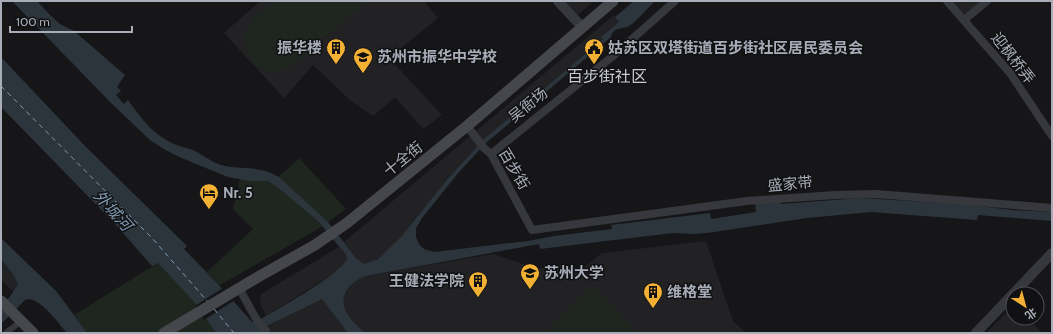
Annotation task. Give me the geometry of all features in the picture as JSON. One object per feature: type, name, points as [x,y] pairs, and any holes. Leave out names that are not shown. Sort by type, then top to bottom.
[{"type":"main road","name":"十全街","points":[[164,333],[316,245],[338,229],[467,126],[613,1]]},
{"type":"main road","points":[[1,301],[33,333]]},
{"type":"street","points":[[558,1],[582,27]]},
{"type":"street","name":"吴衙场","points":[[491,154],[613,56],[675,1]]},
{"type":"street","name":"迎枫桥弄","points":[[947,1],[1010,73],[1052,136]]},
{"type":"street","points":[[964,20],[987,1]]},
{"type":"street","name":"百步街","points":[[467,126],[477,140],[491,154],[532,230]]},
{"type":"street","name":"盛家带","points":[[532,230],[747,201],[828,195],[876,194],[1052,208]]},
{"type":"street","points":[[1021,286],[1052,253]]},
{"type":"street","points":[[237,290],[266,331]]},
{"type":"street","points":[[976,333],[1005,302]]},
{"type":"street","points":[[6,333],[19,318]]},
{"type":"shaded area","name":"苏州市振华中学校","points":[[260,1],[424,1],[438,18],[389,58],[442,115],[423,129],[395,97],[373,116],[351,101],[313,65],[284,98],[224,33]]},
{"type":"shaded area","points":[[274,1],[368,1],[286,70],[267,71],[254,63],[247,52],[245,33],[254,19]]},
{"type":"shaded area","points":[[565,1],[594,1],[578,15]]},
{"type":"shaded area","points":[[947,1],[984,1],[962,20]]},
{"type":"shaded area","points":[[614,15],[619,22],[601,37],[603,39],[483,140],[445,182],[401,237],[382,256],[368,264],[364,264],[356,258],[344,242]]},
{"type":"shaded area","points":[[299,158],[346,209],[323,226],[220,285],[207,272],[253,229],[233,209],[240,179],[267,181],[271,184]]},
{"type":"shaded area","name":"苏州大学","points":[[706,241],[733,321],[746,333],[262,333],[261,330],[351,281],[366,276],[493,254],[538,269],[563,265],[581,270],[602,253]]},
{"type":"shaded area","points":[[339,247],[347,257],[340,269],[266,316],[260,304],[261,294]]},
{"type":"shaded area","points":[[1,259],[12,273],[18,284],[13,291],[1,280]]},
{"type":"shaded area","points":[[158,263],[197,304],[216,333],[87,333],[74,315]]},
{"type":"shaded area","points":[[592,286],[638,333],[545,333]]},
{"type":"shaded area","points":[[1005,314],[1005,326],[1036,326],[1043,333],[986,333]]},
{"type":"water","name":"外城河","points":[[12,1],[37,1],[60,24],[74,31],[125,75],[117,87],[121,91],[116,95],[124,104],[128,100],[153,131],[174,144],[195,151],[221,165],[258,169],[272,173],[279,177],[328,222],[356,258],[364,264],[378,259],[401,237],[445,182],[483,140],[603,39],[601,37],[619,22],[615,17],[634,1],[655,1],[632,24],[614,31],[611,37],[486,143],[459,172],[422,218],[416,228],[416,237],[419,244],[424,249],[434,252],[528,241],[554,236],[612,229],[611,225],[710,213],[711,219],[756,212],[755,203],[780,200],[781,204],[860,198],[963,204],[1012,210],[1052,212],[1052,221],[978,215],[977,220],[871,212],[807,218],[707,233],[673,233],[540,249],[539,244],[366,276],[354,282],[346,291],[343,302],[350,318],[365,333],[348,333],[322,299],[263,328],[262,333],[216,333],[196,304],[158,263],[152,266],[116,225],[1,107],[1,57],[85,146],[187,246],[184,249],[252,322],[256,322],[291,302],[333,274],[347,259],[346,255],[318,221],[276,186],[267,181],[250,181],[228,177],[167,151],[150,140],[112,104]]},
{"type":"water","points":[[1,238],[57,292],[87,333],[67,333],[42,305],[30,299],[25,300],[1,324],[1,305],[9,298],[18,284],[12,273],[1,259]]},
{"type":"pier","points":[[224,287],[235,300],[204,320],[195,306]]},
{"type":"ferry route","points":[[1,86],[152,238],[208,302]]},
{"type":"ferry route","points":[[214,309],[234,333]]},
{"type":"place","name":"振华楼","points":[[336,65]]},
{"type":"place","name":"姑苏区双塔街道百步街社区居民委员会","points":[[594,65]]},
{"type":"place","name":"苏州市振华中学校","points":[[363,74]]},
{"type":"place","name":"Nr. 5","points":[[209,210]]},
{"type":"place","name":"苏州大学","points":[[530,290]]},
{"type":"place","name":"王健法学院","points":[[478,298]]},
{"type":"place","name":"维格堂","points":[[653,309]]},
{"type":"district","name":"百步街社区","points":[[607,76]]}]
